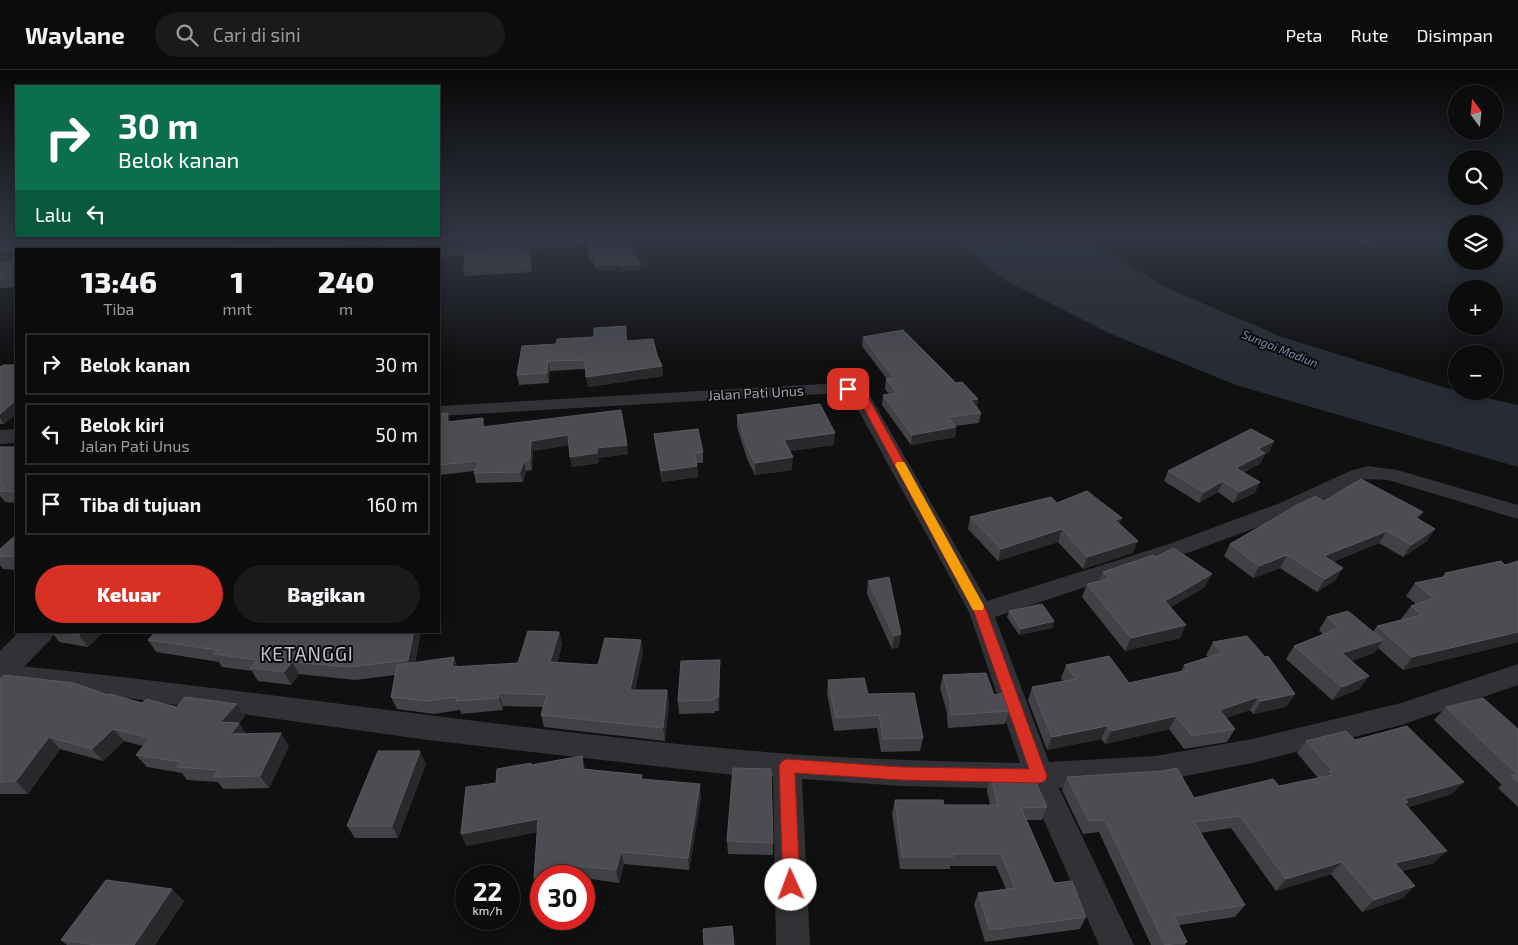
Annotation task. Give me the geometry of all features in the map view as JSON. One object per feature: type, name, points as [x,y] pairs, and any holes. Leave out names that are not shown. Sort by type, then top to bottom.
[{"type":"street","name":"Jalan Pati Unus","points":[[440,411],[840,388],[856,391],[864,399],[981,612],[1039,776],[1117,945]]},
{"type":"street","points":[[0,437],[15,436]]},
{"type":"street","points":[[981,612],[1174,550],[1288,508],[1368,472],[1390,474],[1518,512]]},
{"type":"street","points":[[0,673],[38,633]]},
{"type":"street","points":[[0,673],[135,688],[428,728],[733,762],[901,774],[1039,776],[1155,769],[1252,751],[1401,714],[1518,674]]},
{"type":"street","points":[[787,766],[793,945]]},
{"type":"water","name":"Sungai Madiun","points":[[1007,281],[1155,281],[1169,289],[1282,337],[1448,389],[1448,400],[1496,400],[1518,405],[1518,467],[1236,385],[1111,334]]},
{"type":"building","points":[[626,326],[626,341],[653,339],[662,366],[586,377],[585,360],[548,361],[547,373],[517,375],[522,346],[556,344],[557,339],[594,337],[594,328]]},
{"type":"building","points":[[903,330],[956,383],[962,382],[978,399],[971,400],[981,413],[948,417],[956,427],[912,435],[883,395],[897,393],[886,379],[894,378],[863,337]]},
{"type":"building","points":[[3,365],[15,365],[15,401],[0,414],[0,367]]},
{"type":"building","points":[[820,404],[835,433],[784,440],[793,457],[755,463],[747,447],[737,415]]},
{"type":"building","points":[[621,410],[627,445],[597,448],[597,453],[570,457],[568,435],[531,441],[530,460],[524,461],[520,472],[474,473],[479,461],[440,465],[440,414],[448,413],[447,422],[483,418],[482,427]]},
{"type":"building","points":[[698,429],[703,452],[694,453],[697,466],[661,471],[654,434]]},
{"type":"building","points":[[1251,429],[1274,441],[1258,449],[1265,453],[1236,468],[1260,482],[1239,492],[1223,481],[1204,492],[1168,471]]},
{"type":"building","points":[[0,447],[15,447],[15,492],[0,491],[4,485],[0,485]]},
{"type":"building","points":[[1361,479],[1423,512],[1415,517],[1435,529],[1411,545],[1387,531],[1324,556],[1343,568],[1325,579],[1287,555],[1259,566],[1230,544],[1297,505],[1316,496],[1323,501]]},
{"type":"building","points":[[1087,491],[1122,518],[1115,520],[1138,541],[1087,557],[1062,529],[1001,549],[970,517],[1051,497],[1057,503]]},
{"type":"building","points":[[15,536],[15,557],[0,556],[0,549]]},
{"type":"building","points":[[1174,548],[1212,574],[1165,601],[1186,625],[1131,638],[1087,584],[1109,579],[1103,572],[1154,555],[1155,557]]},
{"type":"building","points":[[1501,561],[1505,565],[1518,561],[1518,632],[1412,657],[1377,626],[1422,615],[1411,606],[1434,598],[1415,583],[1448,576],[1445,573]]},
{"type":"building","points":[[889,577],[901,634],[894,636],[868,581]]},
{"type":"building","points":[[1042,604],[1054,621],[1021,629],[1009,611]]},
{"type":"building","points":[[1348,611],[1383,640],[1342,653],[1369,676],[1342,687],[1294,646],[1339,628],[1327,617]]},
{"type":"building","points":[[528,631],[559,632],[550,662],[598,665],[605,638],[641,640],[630,690],[667,690],[663,728],[541,715],[547,695],[499,693],[499,698],[456,701],[457,697],[428,701],[391,697],[397,665],[454,657],[452,667],[518,663]]},
{"type":"building","points":[[154,633],[414,633],[408,660],[349,667],[292,662],[284,672],[250,668],[257,660],[214,654],[217,650],[148,640]]},
{"type":"building","points":[[1247,636],[1265,657],[1268,656],[1295,694],[1261,701],[1258,697],[1220,710],[1235,729],[1192,736],[1176,716],[1111,731],[1107,726],[1052,737],[1032,687],[1076,679],[1066,665],[1109,656],[1129,683],[1188,670],[1184,665],[1222,653],[1213,642]]},
{"type":"building","points":[[720,660],[718,698],[715,697],[714,700],[678,701],[681,661]]},
{"type":"building","points":[[986,673],[994,695],[1003,693],[1009,711],[951,715],[951,703],[943,675]]},
{"type":"building","points":[[4,675],[74,683],[108,695],[142,703],[146,699],[177,707],[185,697],[237,704],[220,722],[239,723],[231,734],[281,733],[260,776],[214,777],[218,770],[177,767],[181,762],[136,755],[150,738],[113,729],[92,749],[49,737],[16,781],[0,782],[0,679]]},
{"type":"building","points":[[864,678],[868,694],[914,693],[923,738],[883,739],[879,715],[836,718],[828,680]]},
{"type":"building","points":[[1483,698],[1518,729],[1518,782],[1511,776],[1517,774],[1446,707]]},
{"type":"building","points":[[1407,726],[1464,782],[1405,799],[1408,802],[1404,803],[1447,851],[1395,863],[1415,886],[1374,900],[1342,862],[1286,879],[1240,816],[1194,822],[1245,905],[1174,916],[1187,942],[1165,945],[1105,820],[1089,821],[1067,777],[1162,771],[1177,768],[1194,798],[1273,779],[1279,786],[1332,775],[1329,771],[1333,771],[1306,741],[1346,731],[1355,740]]},
{"type":"building","points":[[378,751],[420,751],[392,826],[347,826]]},
{"type":"building","points":[[582,756],[583,769],[642,775],[641,779],[700,784],[688,858],[621,852],[616,870],[595,868],[595,865],[535,865],[538,819],[461,834],[466,787],[496,783],[497,769],[531,763],[531,765]]},
{"type":"building","points":[[733,768],[771,769],[773,843],[727,841]]},
{"type":"building","points":[[991,777],[1034,778],[1047,807],[1021,808],[1054,883],[1072,881],[1086,917],[990,930],[978,893],[1015,888],[1001,854],[953,854],[953,857],[902,857],[895,800],[943,800],[944,805],[998,805]]},
{"type":"building","points":[[106,880],[172,889],[134,945],[96,945],[61,940]]},
{"type":"building","points":[[732,926],[734,945],[704,945],[703,929]]},
{"type":"slow traffic","points":[[900,465],[978,606]]},
{"type":"district","name":"KETANGGI","points":[[307,654]]},
{"type":"route","points":[[791,885],[787,766],[901,774],[1039,776],[981,612],[864,399],[856,391],[848,389]]}]
